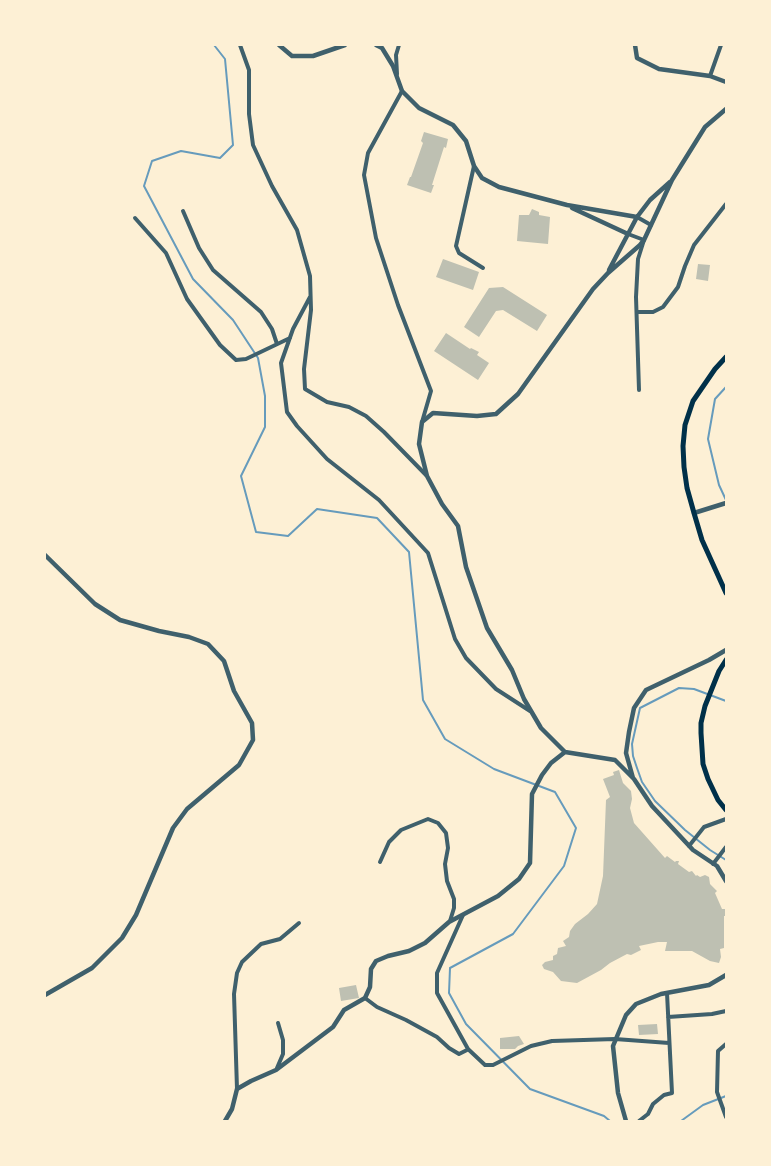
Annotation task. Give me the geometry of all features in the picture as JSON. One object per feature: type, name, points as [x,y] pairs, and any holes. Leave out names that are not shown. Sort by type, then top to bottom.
[{"type":"main road","points":[[726,357],[693,400],[685,425],[683,446],[687,488],[694,513],[702,540],[726,593]]},
{"type":"main road","points":[[726,660],[712,688],[701,723],[703,764],[718,800],[726,810]]},
{"type":"street","points":[[240,45],[249,70],[249,114],[253,146],[297,230],[310,276],[311,310],[304,369],[305,389],[327,402],[349,407],[366,416],[427,476]]},
{"type":"street","points":[[279,45],[292,56],[312,56],[345,45]]},
{"type":"street","points":[[376,45],[382,48],[393,66],[402,91],[419,108],[453,125],[466,141],[474,166],[482,178],[499,187],[567,206],[637,217],[652,225]]},
{"type":"street","points":[[397,76],[396,55],[399,45]]},
{"type":"street","points":[[635,45],[637,58],[659,69],[710,76],[726,82]]},
{"type":"street","points":[[710,76],[721,45]]},
{"type":"street","points":[[402,91],[368,153],[364,175],[376,238],[398,305],[431,391],[422,422],[419,444],[427,476],[442,504],[458,526],[466,567],[487,628],[512,670],[530,711],[541,728],[565,752],[615,760],[634,780],[652,806],[691,844],[726,870]]},
{"type":"street","points":[[639,390],[638,259],[644,240],[672,180],[705,127],[726,109]]},
{"type":"street","points":[[474,166],[456,246],[459,254],[483,267]]},
{"type":"street","points":[[608,273],[637,217],[650,200],[672,180]]},
{"type":"street","points":[[637,312],[653,312],[663,307],[678,286],[693,245],[726,204]]},
{"type":"street","points":[[567,206],[644,240]]},
{"type":"street","points":[[183,211],[199,248],[213,270],[261,312],[272,329],[277,344]]},
{"type":"street","points":[[135,218],[166,253],[188,299],[220,345],[236,360],[246,359],[290,338]]},
{"type":"street","points":[[422,422],[433,413],[477,416],[496,414],[518,394],[593,289],[644,240]]},
{"type":"street","points":[[310,297],[293,329],[281,363],[287,412],[327,459],[379,500],[428,553],[455,639],[466,658],[496,689],[530,711]]},
{"type":"street","points":[[694,513],[724,503]]},
{"type":"street","points":[[45,555],[95,604],[120,620],[208,644],[224,661],[234,691],[252,723],[253,740],[239,765],[187,809],[173,828],[136,915],[122,938],[92,968],[45,995]]},
{"type":"street","points":[[634,780],[626,753],[634,708],[646,690],[726,650]]},
{"type":"street","points":[[237,1089],[276,1070],[333,1027],[344,1010],[365,998],[370,987],[371,969],[376,961],[409,951],[425,943],[449,922],[498,896],[519,879],[530,863],[532,794],[542,775],[565,752]]},
{"type":"street","points":[[380,862],[389,842],[401,830],[428,819],[438,823],[446,833],[447,881],[454,899],[454,908],[449,922]]},
{"type":"street","points":[[691,844],[704,826],[726,819]]},
{"type":"street","points":[[715,864],[724,849]]},
{"type":"street","points":[[715,864],[726,881]]},
{"type":"street","points":[[463,915],[437,973],[437,993],[468,1049],[485,1065],[493,1065],[531,1046],[552,1041],[615,1039],[669,1043]]},
{"type":"street","points":[[225,1121],[232,1109],[237,1089],[234,994],[237,973],[242,962],[261,944],[280,939],[298,923]]},
{"type":"street","points":[[626,1121],[618,1093],[613,1046],[626,1015],[636,1004],[667,993],[709,985],[726,975]]},
{"type":"street","points":[[639,1121],[648,1114],[653,1104],[664,1095],[672,1093],[667,993]]},
{"type":"street","points":[[365,998],[377,1007],[436,1037],[459,1054],[468,1049]]},
{"type":"street","points":[[668,1017],[726,1011]]},
{"type":"street","points":[[276,1070],[283,1054],[283,1040],[278,1023]]},
{"type":"street","points":[[726,1044],[718,1051],[717,1092],[726,1117]]},
{"type":"building","points":[[424,132],[448,139],[431,193],[407,185],[423,143],[421,141]]},
{"type":"building","points":[[532,209],[539,212],[539,215],[550,217],[548,244],[517,241],[519,215],[529,215]]},
{"type":"building","points":[[443,259],[479,272],[473,290],[436,277]]},
{"type":"building","points":[[698,264],[710,265],[708,281],[696,279]]},
{"type":"building","points":[[503,287],[547,315],[537,331],[503,310],[496,311],[479,337],[464,327],[489,288]]},
{"type":"building","points":[[446,333],[470,349],[479,352],[477,355],[489,363],[478,380],[434,351]]},
{"type":"building","points":[[619,770],[623,783],[631,791],[630,808],[634,823],[665,858],[667,856],[675,862],[679,861],[678,864],[689,872],[692,871],[696,876],[709,877],[710,884],[717,891],[715,893],[722,909],[725,909],[724,948],[720,949],[719,963],[710,961],[692,951],[665,951],[667,942],[658,942],[639,946],[641,950],[631,955],[627,954],[577,983],[561,981],[542,965],[553,960],[558,948],[566,946],[563,941],[569,937],[575,924],[597,904],[603,876],[606,800],[610,797],[603,779],[614,775],[613,772]]},
{"type":"building","points":[[356,985],[359,998],[341,1001],[339,988]]},
{"type":"building","points":[[657,1024],[658,1034],[639,1035],[638,1025]]},
{"type":"building","points":[[519,1036],[524,1044],[515,1049],[500,1049],[500,1038]]},
{"type":"waterway","points":[[214,45],[225,59],[233,145],[220,158],[181,151],[152,161],[144,186],[193,279],[233,320],[258,358],[265,396],[265,427],[241,476],[256,532],[288,536],[317,509],[377,518],[409,552],[423,700],[445,739],[494,769],[555,792],[576,828],[564,866],[513,934],[450,968],[449,993],[466,1024],[530,1089],[604,1116],[610,1121]]},
{"type":"waterway","points":[[726,387],[715,399],[708,439],[719,485],[726,500]]},
{"type":"waterway","points":[[726,701],[694,689],[679,688],[640,708],[632,744],[633,756],[642,782],[655,801],[685,830],[726,860]]},
{"type":"waterway","points":[[681,1121],[703,1105],[726,1096]]}]
